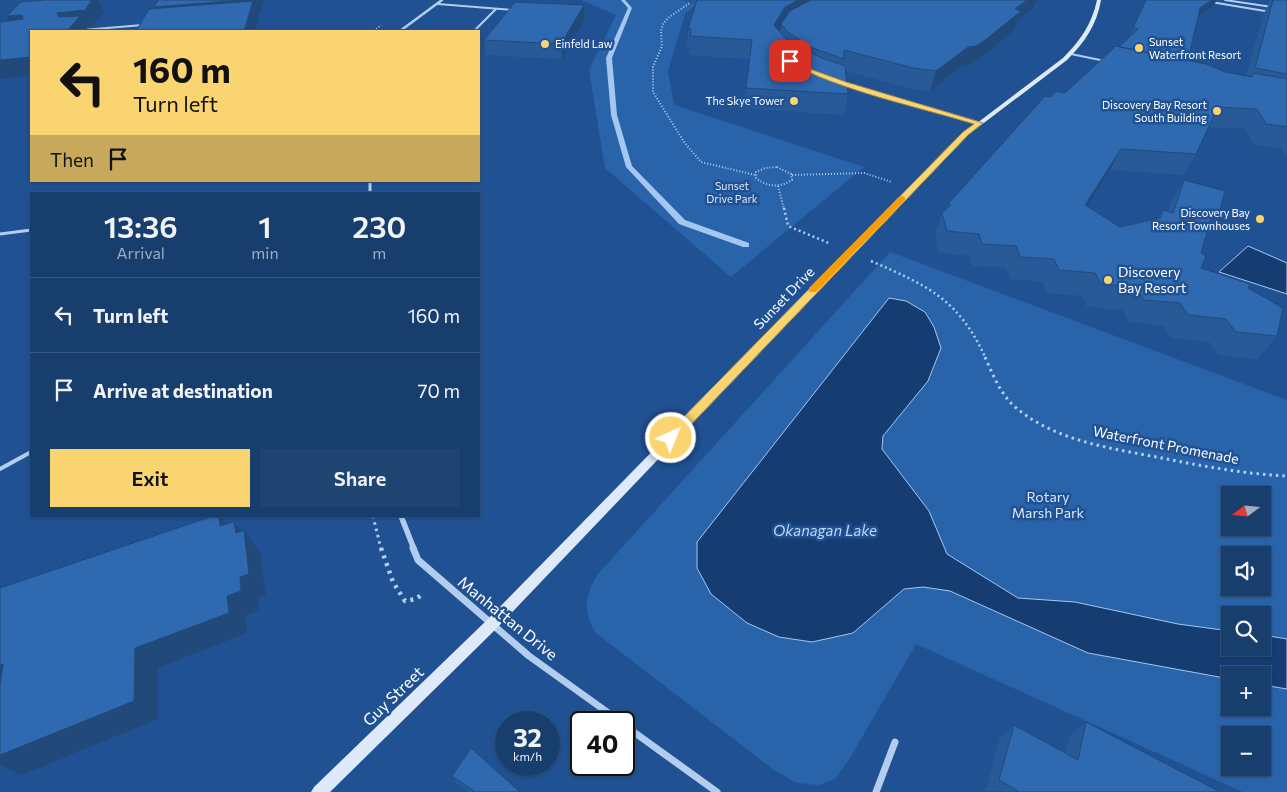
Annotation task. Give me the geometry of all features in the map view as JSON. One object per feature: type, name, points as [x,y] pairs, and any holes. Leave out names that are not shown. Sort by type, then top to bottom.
[{"type":"street","points":[[401,30],[442,0]]},
{"type":"street","name":"Sunset Drive","points":[[491,625],[966,134],[1058,66],[1071,54],[1091,28],[1098,11],[1099,0]]},
{"type":"street","points":[[835,80],[979,123]]},
{"type":"street","name":"Manhattan Drive","points":[[401,517],[418,560],[529,656],[604,711]]},
{"type":"street","name":"Guy Street","points":[[319,792],[491,625]]},
{"type":"street","name":"Manhattan Drive","points":[[635,733],[717,792]]},
{"type":"street","points":[[876,792],[895,742]]},
{"type":"lane","points":[[1225,0],[1278,8]]},
{"type":"lane","points":[[1209,2],[1277,12]]},
{"type":"lane","points":[[438,4],[515,10]]},
{"type":"lane","points":[[475,30],[496,9]]},
{"type":"lane","points":[[77,30],[144,25]]},
{"type":"lane","points":[[1071,54],[1110,62]]},
{"type":"lane","points":[[0,234],[30,230]]},
{"type":"lane","points":[[0,469],[30,453]]},
{"type":"path","points":[[694,0],[662,24],[662,46],[653,67],[653,92],[684,142],[701,162],[755,175],[761,183],[778,186],[789,183],[792,180],[792,175]]},
{"type":"path","points":[[755,175],[760,169],[771,167],[783,169],[792,175],[864,173],[912,188]]},
{"type":"path","name":"Waterfront Promenade","points":[[778,186],[788,226],[850,252],[935,293],[952,306],[973,332],[1006,398],[1023,413],[1047,427],[1119,450],[1194,464],[1267,475],[1287,476]]},
{"type":"green space","name":"Sunset Drive Park","points":[[581,0],[701,0],[685,14],[668,71],[674,105],[864,167],[731,277],[605,168],[589,70],[616,15]]},
{"type":"green space","name":"Rotary Marsh Park","points":[[890,252],[1287,400],[1287,792],[1243,792],[916,644],[850,758],[835,779],[819,785],[797,783],[774,770],[596,633],[587,610],[588,596],[598,574]]},
{"type":"water","points":[[1248,246],[1287,263],[1287,294],[1219,272]]},
{"type":"water","name":"Okanagan Lake","points":[[889,298],[906,301],[925,312],[934,327],[941,348],[928,381],[883,436],[882,449],[929,511],[947,554],[1018,598],[1075,602],[1178,624],[1221,630],[1221,656],[1271,656],[1271,636],[1287,639],[1287,689],[1271,686],[1271,666],[1221,666],[1221,677],[1088,653],[950,591],[923,587],[904,589],[853,633],[812,642],[779,637],[747,623],[711,594],[697,568],[697,542]]},
{"type":"building","points":[[92,0],[85,10],[57,13],[59,17],[80,16],[68,30],[30,30],[30,57],[0,60],[0,23],[23,19],[22,15],[7,16],[21,2]]},
{"type":"building","points":[[158,0],[242,0],[154,7]]},
{"type":"building","points":[[697,0],[798,0],[785,7],[774,25],[794,45],[845,66],[848,94],[746,88],[752,40],[690,36],[691,29],[688,29]]},
{"type":"building","points":[[811,0],[1027,0],[1015,9],[1020,12],[984,41],[976,46],[968,47],[936,71],[913,68],[844,50],[844,59],[810,47],[788,32],[781,24],[790,11]]},
{"type":"building","points":[[1146,0],[1212,0],[1200,8],[1188,60],[1119,47],[1138,29],[1133,28]]},
{"type":"building","points":[[1273,0],[1287,0],[1287,74],[1255,68]]},
{"type":"building","points":[[253,1],[244,30],[137,30],[149,9]]},
{"type":"building","points":[[515,2],[584,5],[561,44],[484,40]]},
{"type":"building","points":[[1116,46],[1206,64],[1225,72],[1252,77],[1253,73],[1287,79],[1287,127],[1266,124],[1257,109],[1218,107],[1196,154],[1121,149],[1085,205],[1120,227],[1160,218],[1163,210],[1173,213],[1184,180],[1225,191],[1218,218],[1211,219],[1201,253],[1206,256],[1201,268],[1250,284],[1248,288],[1283,308],[1277,336],[1236,332],[1226,319],[1188,315],[1180,303],[1144,300],[1136,287],[1101,284],[1095,273],[1059,270],[1054,259],[1020,257],[1016,246],[982,244],[979,234],[947,231],[942,213],[951,205],[948,204],[1045,96],[1051,97],[1056,91],[1065,93]]},
{"type":"building","points":[[210,517],[219,517],[220,526],[234,522],[236,533],[244,530],[249,574],[240,577],[241,591],[227,596],[229,613],[135,648],[134,701],[0,755],[0,686],[3,664],[0,665],[0,588]]},
{"type":"building","points":[[1086,722],[1220,792],[1020,792],[999,780],[1014,725],[1078,760]]},
{"type":"building","points":[[471,748],[495,770],[495,776],[502,776],[520,792],[475,792],[452,776]]},
{"type":"waterway","points":[[623,0],[630,8],[609,58],[614,115],[629,167],[682,222],[746,245]]},
{"type":"slow traffic","points":[[813,290],[902,199]]},
{"type":"place","name":"Einfeld Law","points":[[545,44]]},
{"type":"place","name":"Sunset Waterfront Resort","points":[[1139,48]]},
{"type":"place","name":"The Skye Tower","points":[[794,101]]},
{"type":"place","name":"Discovery Bay Resort South Building","points":[[1217,111]]},
{"type":"place","name":"Discovery Bay Resort Townhouses","points":[[1260,219]]},
{"type":"place","name":"Discovery Bay Resort","points":[[1108,280]]},
{"type":"route","points":[[671,438],[850,252],[979,123],[844,84],[790,61]]}]
